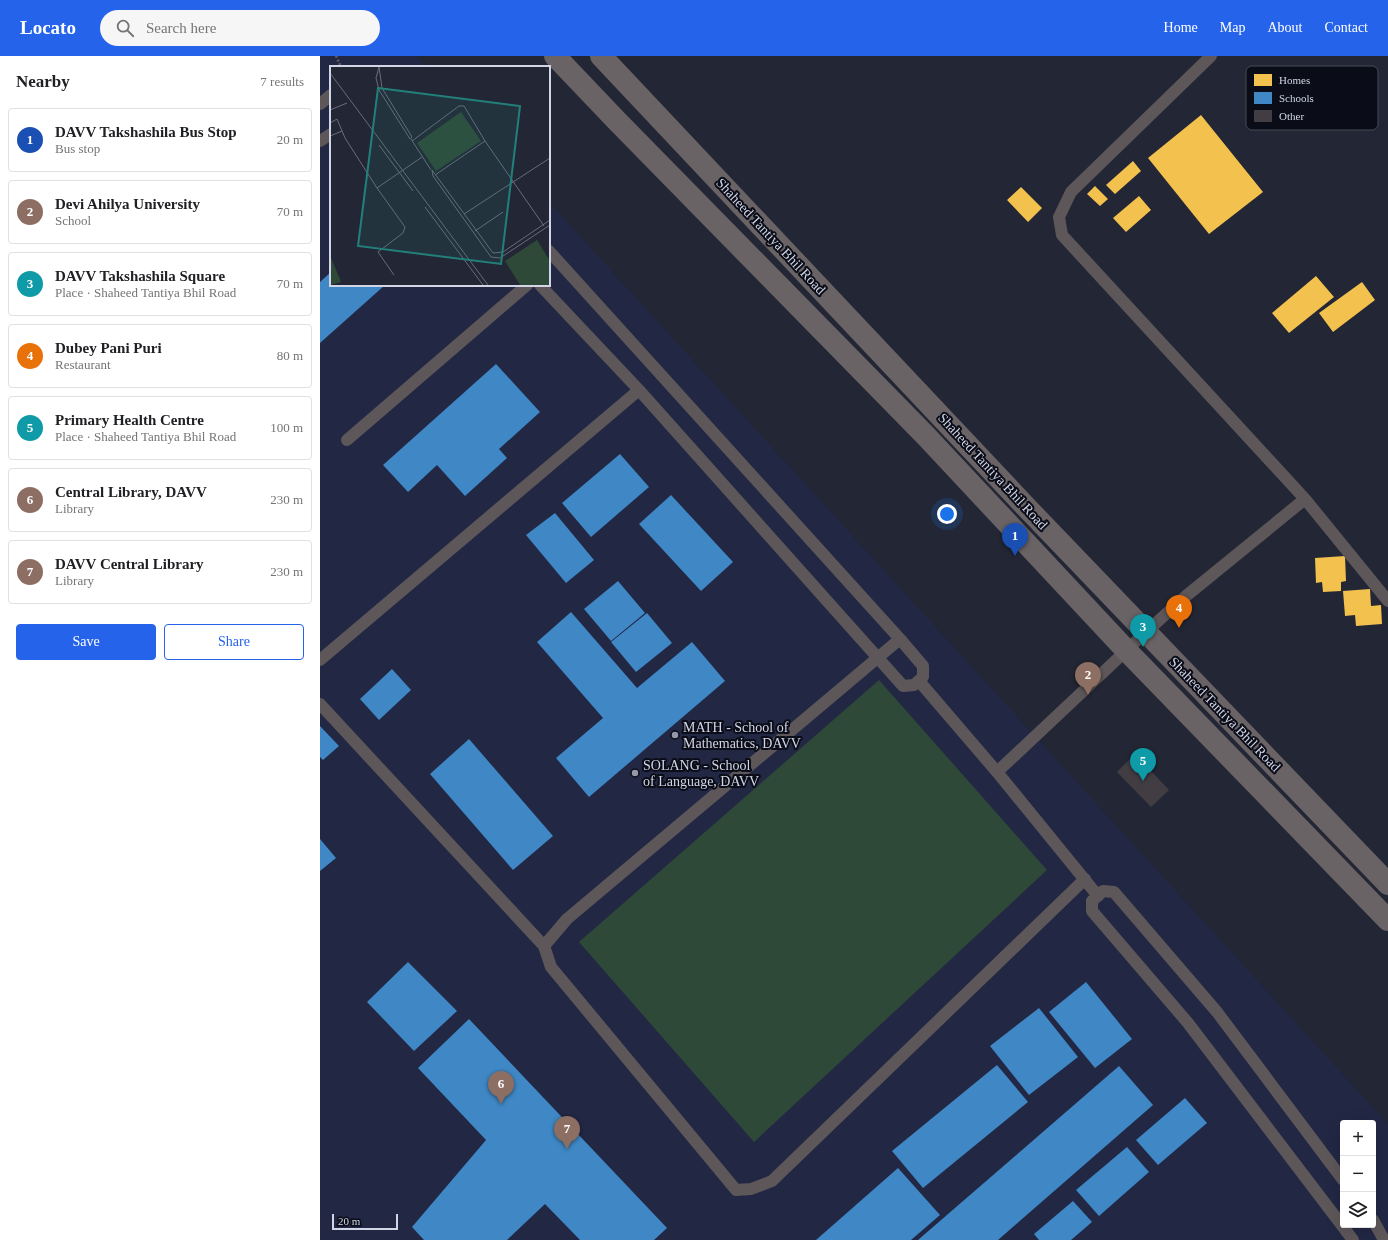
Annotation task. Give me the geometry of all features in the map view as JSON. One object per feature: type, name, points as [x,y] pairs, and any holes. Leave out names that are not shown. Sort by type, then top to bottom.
[{"type":"main road","points":[[555,56],[925,435],[1126,650],[1388,920]]},
{"type":"main road","name":"Shaheed Tantiya Bhil Road","points":[[601,56],[1146,632],[1388,884]]},
{"type":"lane","points":[[1211,56],[1071,192],[1059,217],[1062,235],[1306,499],[1388,602]]},
{"type":"lane","points":[[320,104],[330,96]]},
{"type":"lane","points":[[320,141],[330,135]]},
{"type":"lane","points":[[541,286],[639,390],[902,686],[914,685],[919,681],[923,677],[922,666],[900,639],[551,258]]},
{"type":"lane","points":[[348,440],[526,286]]},
{"type":"lane","points":[[320,660],[639,390]]},
{"type":"lane","points":[[997,772],[1126,650],[1186,596],[1306,499]]},
{"type":"lane","points":[[544,946],[567,919],[900,639]]},
{"type":"lane","points":[[919,681],[997,772],[1098,896]]},
{"type":"lane","points":[[320,704],[544,946],[551,968],[736,1190],[751,1189],[772,1181],[1085,879]]},
{"type":"lane","points":[[1340,1176],[1217,1012],[1114,892],[1103,891],[1092,901],[1092,911],[1188,1023],[1353,1240]]},
{"type":"lane","points":[[1376,1225],[1384,1240]]},
{"type":"path","points":[[336,56],[341,66]]},
{"type":"shaded area","points":[[320,56],[416,56],[425,66],[330,66],[330,286],[550,286],[550,203],[1388,1124],[1388,1240],[320,1240]]},
{"type":"green space","points":[[879,680],[1047,870],[754,1142],[579,942]]},
{"type":"building: Homes","points":[[1201,115],[1263,192],[1209,234],[1148,158]]},
{"type":"building: Homes","points":[[1133,161],[1141,171],[1115,194],[1106,185]]},
{"type":"building: Homes","points":[[1095,186],[1108,199],[1100,206],[1087,194]]},
{"type":"building: Homes","points":[[1021,187],[1042,208],[1028,222],[1007,200]]},
{"type":"building: Homes","points":[[1139,196],[1151,210],[1126,232],[1113,218]]},
{"type":"building: Homes","points":[[1316,276],[1334,297],[1289,333],[1272,313]]},
{"type":"building: Homes","points":[[1362,282],[1375,300],[1333,332],[1319,313]]},
{"type":"building: Homes","points":[[1345,556],[1346,581],[1341,582],[1341,591],[1323,592],[1322,582],[1316,583],[1315,558]]},
{"type":"building: Homes","points":[[1370,589],[1371,606],[1381,605],[1382,624],[1356,626],[1355,615],[1345,616],[1343,591]]},
{"type":"building: Schools","points":[[330,273],[330,286],[384,286],[320,343],[320,282]]},
{"type":"building: Schools","points":[[496,364],[540,412],[499,449],[507,458],[465,496],[437,465],[408,492],[383,465]]},
{"type":"building: Schools","points":[[620,454],[649,487],[591,537],[562,503]]},
{"type":"building: Schools","points":[[671,495],[733,562],[701,591],[639,524]]},
{"type":"building: Schools","points":[[555,513],[594,560],[566,583],[526,535]]},
{"type":"building: Schools","points":[[618,581],[645,613],[611,641],[584,609]]},
{"type":"building: Schools","points":[[571,612],[637,688],[692,642],[725,681],[589,797],[556,758],[603,718],[537,642]]},
{"type":"building: Schools","points":[[647,613],[672,643],[636,672],[611,642]]},
{"type":"building: Schools","points":[[392,669],[411,690],[379,720],[360,699]]},
{"type":"building: Schools","points":[[320,726],[339,746],[323,760],[320,757]]},
{"type":"building: Schools","points":[[469,739],[553,836],[513,870],[430,774]]},
{"type":"building: Schools","points":[[320,839],[336,858],[320,871]]},
{"type":"building: Schools","points":[[408,962],[457,1011],[414,1051],[367,1002]]},
{"type":"building: Schools","points":[[1086,982],[1132,1039],[1095,1068],[1049,1012]]},
{"type":"building: Schools","points":[[1039,1008],[1078,1057],[1029,1095],[990,1046]]},
{"type":"building: Schools","points":[[469,1019],[667,1228],[654,1240],[580,1240],[545,1204],[507,1240],[424,1240],[412,1227],[486,1140],[418,1068]]},
{"type":"building: Schools","points":[[997,1065],[1028,1102],[923,1188],[892,1151]]},
{"type":"building: Schools","points":[[1119,1066],[1153,1105],[998,1240],[918,1240]]},
{"type":"building: Schools","points":[[1185,1098],[1207,1123],[1158,1165],[1136,1140]]},
{"type":"building: Schools","points":[[1127,1147],[1149,1172],[1099,1216],[1076,1190]]},
{"type":"building: Schools","points":[[898,1168],[940,1215],[911,1240],[816,1240]]},
{"type":"building: Schools","points":[[1073,1201],[1092,1222],[1071,1240],[1039,1240],[1034,1234]]},
{"type":"building: Other","points":[[1135,754],[1169,790],[1151,807],[1117,772]]},
{"type":"place","name":"DAVV Takshashila Bus Stop","points":[[1015,556]]},
{"type":"place","name":"Dubey Pani Puri","points":[[1179,628]]},
{"type":"place","name":"DAVV Takshashila Square","points":[[1143,647]]},
{"type":"place","name":"Devi Ahilya University","points":[[1088,695]]},
{"type":"place","name":"MATH - School of Mathematics, DAVV","points":[[675,735]]},
{"type":"place","name":"SOLANG - School of Language, DAVV","points":[[635,773]]},
{"type":"place","name":"Primary Health Centre","points":[[1143,781]]},
{"type":"place","name":"Central Library, DAVV","points":[[501,1104]]},
{"type":"place","name":"DAVV Central Library","points":[[567,1149]]}]
